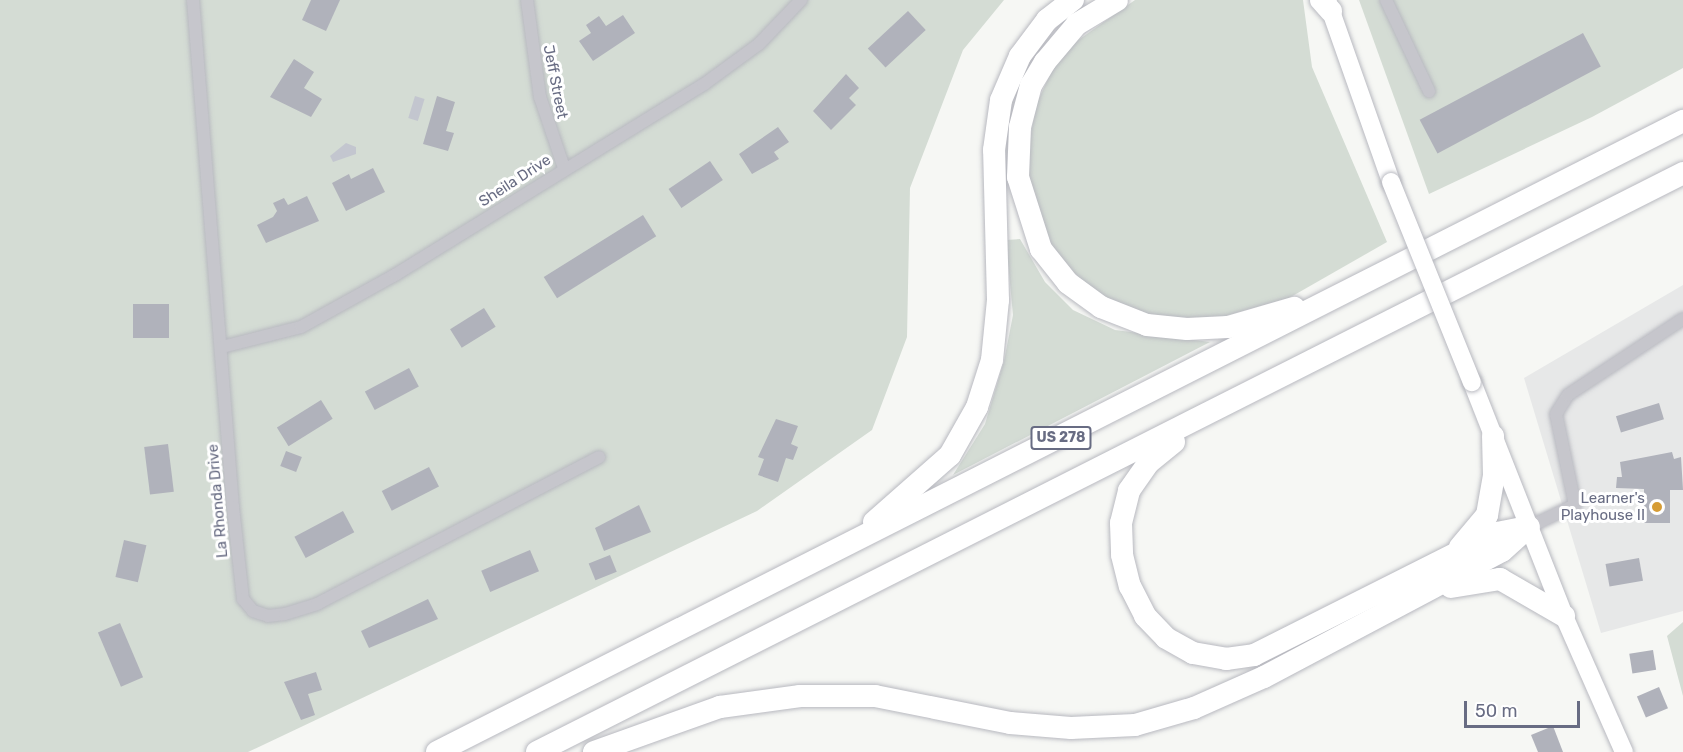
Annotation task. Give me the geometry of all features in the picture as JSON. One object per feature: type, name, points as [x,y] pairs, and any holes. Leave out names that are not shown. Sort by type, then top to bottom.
[{"type":"highway","points":[[844,547],[950,454],[977,407],[992,360],[998,300],[994,150],[1001,100],[1020,56],[1047,20],[1073,0]]},
{"type":"highway","points":[[1117,0],[1077,24],[1045,62],[1031,85],[1020,127],[1018,177],[1041,249],[1068,283],[1101,307],[1147,325],[1186,329],[1228,327],[1344,294]]},
{"type":"highway","name":"US 278","points":[[437,752],[1683,122]]},
{"type":"highway","name":"US 278","points":[[537,752],[1683,173]]},
{"type":"highway","points":[[1203,417],[1149,462],[1129,491],[1121,523],[1122,555],[1130,585],[1145,616],[1166,638],[1193,653],[1226,659],[1254,655],[1497,533],[1529,527]]},
{"type":"highway","points":[[1442,562],[1472,536],[1487,515],[1494,476],[1493,436]]},
{"type":"highway","points":[[594,752],[720,707],[800,696],[875,696],[1011,723],[1061,727],[1135,725],[1194,708],[1264,677],[1424,595],[1502,551],[1529,527]]},
{"type":"highway","points":[[1424,595],[1465,583],[1500,579],[1564,616]]},
{"type":"main road","points":[[1326,4],[1391,182],[1564,616],[1624,752]]},
{"type":"street","name":"La Rhonda Drive","points":[[193,0],[243,599],[253,611],[268,616],[317,604],[599,457]]},
{"type":"street","name":"Jeff Street","points":[[527,0],[540,97],[564,168]]},
{"type":"street","name":"Sheila Drive","points":[[222,347],[292,330],[336,310],[564,168],[703,85],[759,44],[801,0]]},
{"type":"street","points":[[1386,0],[1430,91]]},
{"type":"street","points":[[1529,527],[1575,505],[1556,414],[1568,395],[1683,318]]},
{"type":"shaded area","points":[[0,0],[1004,0],[963,50],[910,188],[907,337],[872,430],[757,511],[248,752],[0,752]]},
{"type":"shaded area","points":[[1135,0],[1303,0],[1312,67],[1387,242],[1289,298],[1211,320],[1148,318],[1089,290],[1060,260],[1034,214],[1027,156],[1036,105],[1060,53]]},
{"type":"shaded area","points":[[1359,0],[1683,0],[1683,68],[1592,117],[1429,194]]},
{"type":"shaded area","points":[[415,96],[425,99],[418,121],[408,118]]},
{"type":"shaded area","points":[[346,143],[356,147],[356,154],[333,162],[330,156]]},
{"type":"shaded area","points":[[1020,239],[1045,282],[1073,310],[1115,330],[1210,342],[953,475],[985,424],[1004,361],[1013,315],[1006,240]]},
{"type":"shaded area","points":[[1683,285],[1683,611],[1601,633],[1524,378]]},
{"type":"shaded area","points":[[1683,622],[1683,696],[1667,636]]},
{"type":"building","points":[[311,0],[340,0],[326,31],[302,20]]},
{"type":"building","points":[[908,11],[926,30],[886,68],[868,49]]},
{"type":"building","points":[[623,15],[635,33],[593,61],[579,41],[591,33],[586,25],[599,16],[606,26]]},
{"type":"building","points":[[1583,33],[1601,67],[1437,153],[1420,120]]},
{"type":"building","points":[[294,59],[314,72],[304,88],[322,99],[311,117],[270,97]]},
{"type":"building","points":[[846,74],[859,88],[849,98],[856,105],[831,130],[813,111]]},
{"type":"building","points":[[437,96],[455,102],[446,131],[454,133],[448,151],[423,144]]},
{"type":"building","points":[[778,127],[789,142],[774,152],[779,159],[752,174],[739,154]]},
{"type":"building","points":[[710,161],[723,180],[681,208],[669,189]]},
{"type":"building","points":[[373,168],[385,192],[346,211],[332,183],[349,174],[351,179]]},
{"type":"building","points":[[307,196],[319,221],[266,243],[257,225],[273,217],[277,211],[273,203],[284,198],[288,205]]},
{"type":"building","points":[[643,215],[656,236],[557,298],[544,277]]},
{"type":"building","points":[[133,304],[169,304],[169,338],[133,338]]},
{"type":"building","points":[[484,308],[496,327],[462,348],[450,329]]},
{"type":"building","points":[[409,368],[419,387],[375,410],[365,391]]},
{"type":"building","points":[[321,400],[333,419],[289,446],[277,428]]},
{"type":"building","points":[[1659,403],[1664,419],[1621,432],[1616,416]]},
{"type":"building","points":[[776,419],[798,426],[791,444],[798,447],[793,460],[786,458],[778,482],[758,475],[764,459],[758,457]]},
{"type":"building","points":[[168,444],[174,492],[150,495],[144,447]]},
{"type":"building","points":[[286,451],[302,457],[296,472],[280,466]]},
{"type":"building","points":[[1672,452],[1674,459],[1681,457],[1683,490],[1670,490],[1670,523],[1644,523],[1644,489],[1616,488],[1617,477],[1622,477],[1620,462]]},
{"type":"building","points":[[429,467],[439,487],[392,511],[382,491]]},
{"type":"building","points":[[639,505],[651,532],[604,551],[595,528]]},
{"type":"building","points":[[343,511],[354,532],[306,558],[294,537]]},
{"type":"building","points":[[124,540],[146,545],[138,582],[115,577]]},
{"type":"building","points":[[530,550],[539,571],[490,592],[481,571]]},
{"type":"building","points":[[610,555],[617,572],[595,580],[589,564]]},
{"type":"building","points":[[1639,558],[1643,581],[1610,587],[1606,564]]},
{"type":"building","points":[[428,599],[438,619],[369,648],[361,631]]},
{"type":"building","points":[[120,623],[143,677],[121,687],[98,632]]},
{"type":"building","points":[[1653,650],[1656,670],[1632,674],[1629,654]]},
{"type":"building","points":[[316,672],[322,690],[308,694],[315,715],[301,720],[284,682]]},
{"type":"building","points":[[1659,687],[1668,708],[1646,718],[1637,696]]},
{"type":"building","points":[[1553,726],[1563,752],[1538,752],[1531,735]]},
{"type":"place","name":"Learner's Playhouse II","points":[[1657,507]]}]
